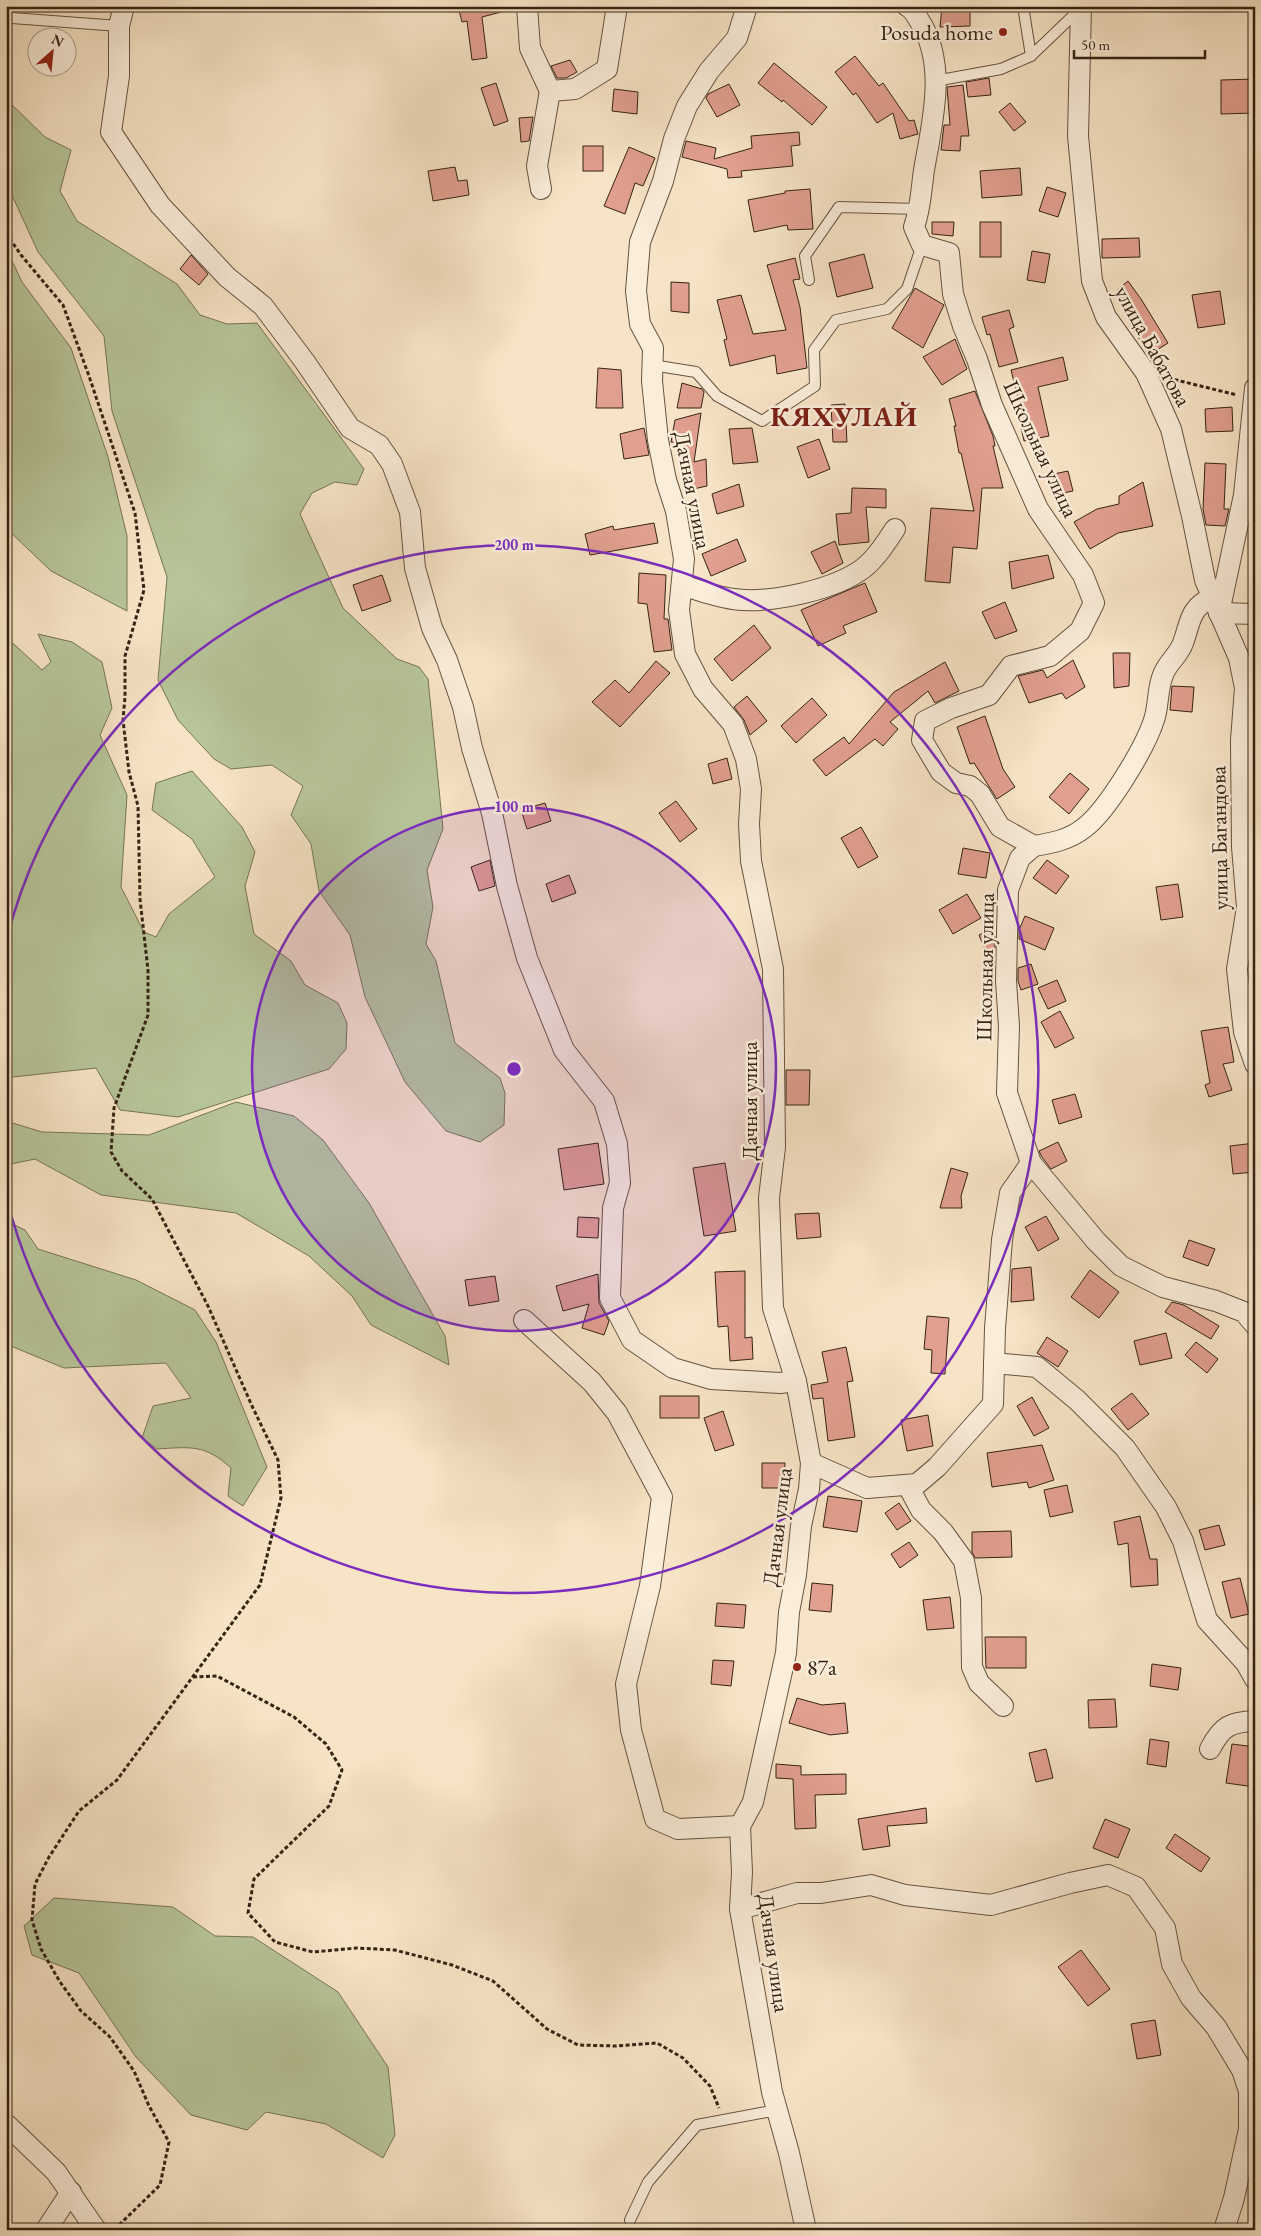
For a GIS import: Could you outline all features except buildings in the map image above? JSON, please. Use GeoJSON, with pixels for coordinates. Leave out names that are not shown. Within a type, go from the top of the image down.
{"type":"FeatureCollection","features":[{"type":"Feature","properties":{"kind":"street"},"geometry":{"type":"LineString","coordinates":[[124,6],[119,26],[119,76],[111,132],[160,205],[227,277],[263,306],[305,362],[327,397],[350,428],[378,445],[392,464],[410,512],[415,568],[432,628],[447,660],[463,707],[472,748],[492,814],[506,886],[526,958],[564,1050],[604,1101],[617,1144],[620,1183],[613,1208],[610,1298],[632,1340],[672,1368],[711,1379],[780,1383],[796,1381]]}},
{"type":"Feature","properties":{"kind":"street"},"geometry":{"type":"LineString","coordinates":[[527,6],[530,48],[550,91],[537,166],[541,189]]}},
{"type":"Feature","properties":{"kind":"street"},"geometry":{"type":"LineString","coordinates":[[550,91],[575,89],[607,69],[617,6]]}},
{"type":"Feature","properties":{"kind":"street","name":"Дачная улица"},"geometry":{"type":"LineString","coordinates":[[747,6],[737,38],[709,71],[687,106],[674,139],[663,181],[640,242],[636,291],[640,324],[653,348],[652,381],[658,440],[666,480],[676,511],[684,559],[679,610],[685,654],[703,689],[733,724],[746,759],[751,789],[749,824],[751,861],[773,969],[775,1147],[769,1198],[772,1308],[796,1381],[810,1464],[809,1489],[801,1526],[796,1575],[789,1612],[786,1653],[753,1802],[740,1826],[742,1872],[740,1909],[772,2092],[806,2230]]}},
{"type":"Feature","properties":{"kind":"street"},"geometry":{"type":"LineString","coordinates":[[907,6],[911,8],[925,29],[930,47],[936,94],[921,192],[921,209],[914,227],[922,245]]}},
{"type":"Feature","properties":{"kind":"street","name":"улица Бабатова"},"geometry":{"type":"LineString","coordinates":[[1081,7],[1078,136],[1092,281],[1106,317],[1146,373],[1171,429],[1205,580],[1215,605]]}},
{"type":"Feature","properties":{"kind":"street","name":"Школьная улица"},"geometry":{"type":"LineString","coordinates":[[922,245],[949,253],[954,294],[960,318],[992,405],[1038,509],[1083,575],[1094,603],[1080,631],[1050,656],[1012,666],[989,695],[951,708],[925,721],[922,740],[941,772],[956,784],[970,786],[980,794],[1000,827],[1034,846],[1020,858],[1008,890],[1006,981],[1009,1026],[1007,1092],[1031,1163]]}},
{"type":"Feature","properties":{"kind":"street"},"geometry":{"type":"LineString","coordinates":[[1215,605],[1244,495],[1254,394]]}},
{"type":"Feature","properties":{"kind":"street"},"geometry":{"type":"LineString","coordinates":[[682,585],[732,599],[758,601],[801,594],[859,572],[878,554],[895,529]]}},
{"type":"Feature","properties":{"kind":"street"},"geometry":{"type":"LineString","coordinates":[[1034,846],[1062,841],[1084,828],[1106,806],[1128,771],[1154,720],[1163,674],[1183,645],[1189,622],[1199,604],[1215,605],[1255,614]]}},
{"type":"Feature","properties":{"kind":"street","name":"улица Багандова"},"geometry":{"type":"LineString","coordinates":[[1215,605],[1239,658],[1245,688],[1240,740],[1242,847],[1251,908],[1237,969],[1244,1032],[1255,1064]]}},
{"type":"Feature","properties":{"kind":"street"},"geometry":{"type":"LineString","coordinates":[[810,1464],[867,1488],[917,1484],[937,1467],[993,1404],[1002,1240],[1010,1193],[1031,1163],[1096,1241],[1121,1266],[1163,1287],[1216,1301],[1244,1312],[1255,1325]]}},
{"type":"Feature","properties":{"kind":"street"},"geometry":{"type":"LineString","coordinates":[[524,1320],[592,1382],[617,1413],[662,1497],[650,1586],[626,1684],[631,1730],[655,1820],[678,1830],[740,1826]]}},
{"type":"Feature","properties":{"kind":"street"},"geometry":{"type":"LineString","coordinates":[[994,1363],[1037,1367],[1077,1400],[1125,1448],[1166,1507],[1183,1541],[1207,1620],[1246,1663],[1255,1679]]}},
{"type":"Feature","properties":{"kind":"street"},"geometry":{"type":"LineString","coordinates":[[908,1486],[921,1510],[943,1532],[964,1561],[971,1598],[972,1667],[979,1684],[1003,1706]]}},
{"type":"Feature","properties":{"kind":"street"},"geometry":{"type":"LineString","coordinates":[[1210,1749],[1217,1735],[1235,1722],[1255,1721]]}},
{"type":"Feature","properties":{"kind":"street"},"geometry":{"type":"LineString","coordinates":[[740,1909],[797,1893],[821,1893],[871,1885],[905,1894],[992,1906],[1070,1883],[1108,1876],[1136,1887],[1165,1928],[1172,1964],[1191,1998],[1216,2027],[1238,2063],[1249,2091],[1249,2129],[1234,2198],[1224,2230]]}},
{"type":"Feature","properties":{"kind":"street"},"geometry":{"type":"LineString","coordinates":[[6,2124],[40,2154],[71,2192],[96,2230]]}},
{"type":"Feature","properties":{"kind":"street"},"geometry":{"type":"LineString","coordinates":[[46,2230],[71,2192]]}},
{"type":"Feature","properties":{"kind":"lane"},"geometry":{"type":"LineString","coordinates":[[1023,6],[1031,56]]}},
{"type":"Feature","properties":{"kind":"lane"},"geometry":{"type":"LineString","coordinates":[[934,81],[1001,69],[1031,56],[1081,7]]}},
{"type":"Feature","properties":{"kind":"lane"},"geometry":{"type":"LineString","coordinates":[[12,18],[119,26]]}},
{"type":"Feature","properties":{"kind":"lane"},"geometry":{"type":"LineString","coordinates":[[809,280],[805,256],[839,207],[921,209]]}},
{"type":"Feature","properties":{"kind":"lane"},"geometry":{"type":"LineString","coordinates":[[652,365],[696,372],[717,396],[762,421],[815,386],[814,350],[836,320],[887,309],[907,288],[922,245]]}},
{"type":"Feature","properties":{"kind":"lane"},"geometry":{"type":"LineString","coordinates":[[630,2220],[648,2182],[697,2125],[777,2110]]}},
{"type":"Feature","properties":{"kind":"path"},"geometry":{"type":"LineString","coordinates":[[6,234],[63,305],[135,513],[144,590],[125,656],[126,697],[123,720],[129,772],[138,806],[140,899],[148,970],[148,1015],[114,1108],[111,1152],[122,1171],[152,1199],[208,1306],[278,1460],[281,1498],[260,1585],[116,1780],[79,1811],[49,1857],[35,1884],[32,1920],[41,1949],[60,1982],[81,2011],[110,2037],[134,2071],[149,2106],[168,2142],[160,2185],[114,2230]]}},
{"type":"Feature","properties":{"kind":"path"},"geometry":{"type":"LineString","coordinates":[[1146,373],[1254,394]]}},
{"type":"Feature","properties":{"kind":"path"},"geometry":{"type":"LineString","coordinates":[[192,1677],[217,1676],[294,1717],[326,1744],[342,1770],[329,1806],[254,1879],[248,1913],[275,1942],[313,1952],[357,1948],[395,1950],[452,1965],[493,1980],[547,2029],[578,2045],[616,2046],[657,2043],[683,2058],[710,2086],[725,2120]]}},
{"type":"Feature","properties":{"kind":"green space"},"geometry":{"type":"Polygon","coordinates":[[[6,99],[45,137],[71,150],[60,191],[77,221],[177,284],[200,315],[227,324],[257,323],[364,469],[357,485],[335,482],[312,493],[300,514],[343,608],[397,659],[419,667],[428,679],[443,829],[427,870],[433,907],[426,944],[436,961],[455,1043],[500,1078],[505,1093],[504,1125],[480,1142],[446,1131],[405,1082],[365,997],[350,935],[319,891],[311,844],[291,815],[303,786],[272,765],[231,769],[214,759],[178,720],[158,680],[167,577],[112,411],[104,336],[38,252],[6,182],[6,99]]]}},
{"type":"Feature","properties":{"kind":"green space"},"geometry":{"type":"Polygon","coordinates":[[[6,248],[22,282],[71,348],[108,457],[127,536],[127,611],[51,571],[6,528],[6,248]]]}},
{"type":"Feature","properties":{"kind":"green space"},"geometry":{"type":"Polygon","coordinates":[[[38,634],[72,642],[102,662],[112,708],[100,735],[127,795],[121,887],[144,932],[156,937],[169,914],[215,877],[192,839],[152,810],[156,783],[192,771],[242,827],[255,852],[245,886],[254,934],[291,961],[305,985],[338,1003],[347,1023],[346,1049],[329,1069],[178,1117],[120,1110],[96,1068],[13,1077],[6,1076],[6,637],[42,670],[51,662],[38,634]]]}},
{"type":"Feature","properties":{"kind":"green space"},"geometry":{"type":"Polygon","coordinates":[[[236,1102],[294,1116],[323,1140],[369,1203],[445,1336],[449,1365],[371,1325],[352,1296],[309,1256],[236,1213],[101,1195],[35,1159],[6,1165],[6,1121],[42,1132],[149,1135],[236,1102]]]}},
{"type":"Feature","properties":{"kind":"green space"},"geometry":{"type":"Polygon","coordinates":[[[6,1221],[25,1230],[38,1249],[136,1280],[195,1310],[216,1342],[267,1467],[243,1506],[228,1496],[231,1468],[222,1460],[197,1449],[157,1449],[142,1438],[153,1406],[191,1398],[166,1363],[64,1368],[6,1344],[6,1221]]]}},
{"type":"Feature","properties":{"kind":"green space"},"geometry":{"type":"Polygon","coordinates":[[[54,1898],[173,1907],[215,1936],[253,1937],[338,1992],[388,2067],[395,2135],[383,2158],[326,2124],[266,2112],[247,2130],[191,2115],[136,2057],[79,1973],[32,1955],[24,1926],[54,1898]]]}},
{"type":"Feature","properties":{"kind":"place","name":"Posuda home"},"geometry":{"type":"Point","coordinates":[1003,32]}},
{"type":"Feature","properties":{"kind":"place","name":"87а"},"geometry":{"type":"Point","coordinates":[797,1667]}},
{"type":"Feature","properties":{"kind":"district","name":"КЯХУЛАЙ"},"geometry":{"type":"Point","coordinates":[844,416]}}]}
